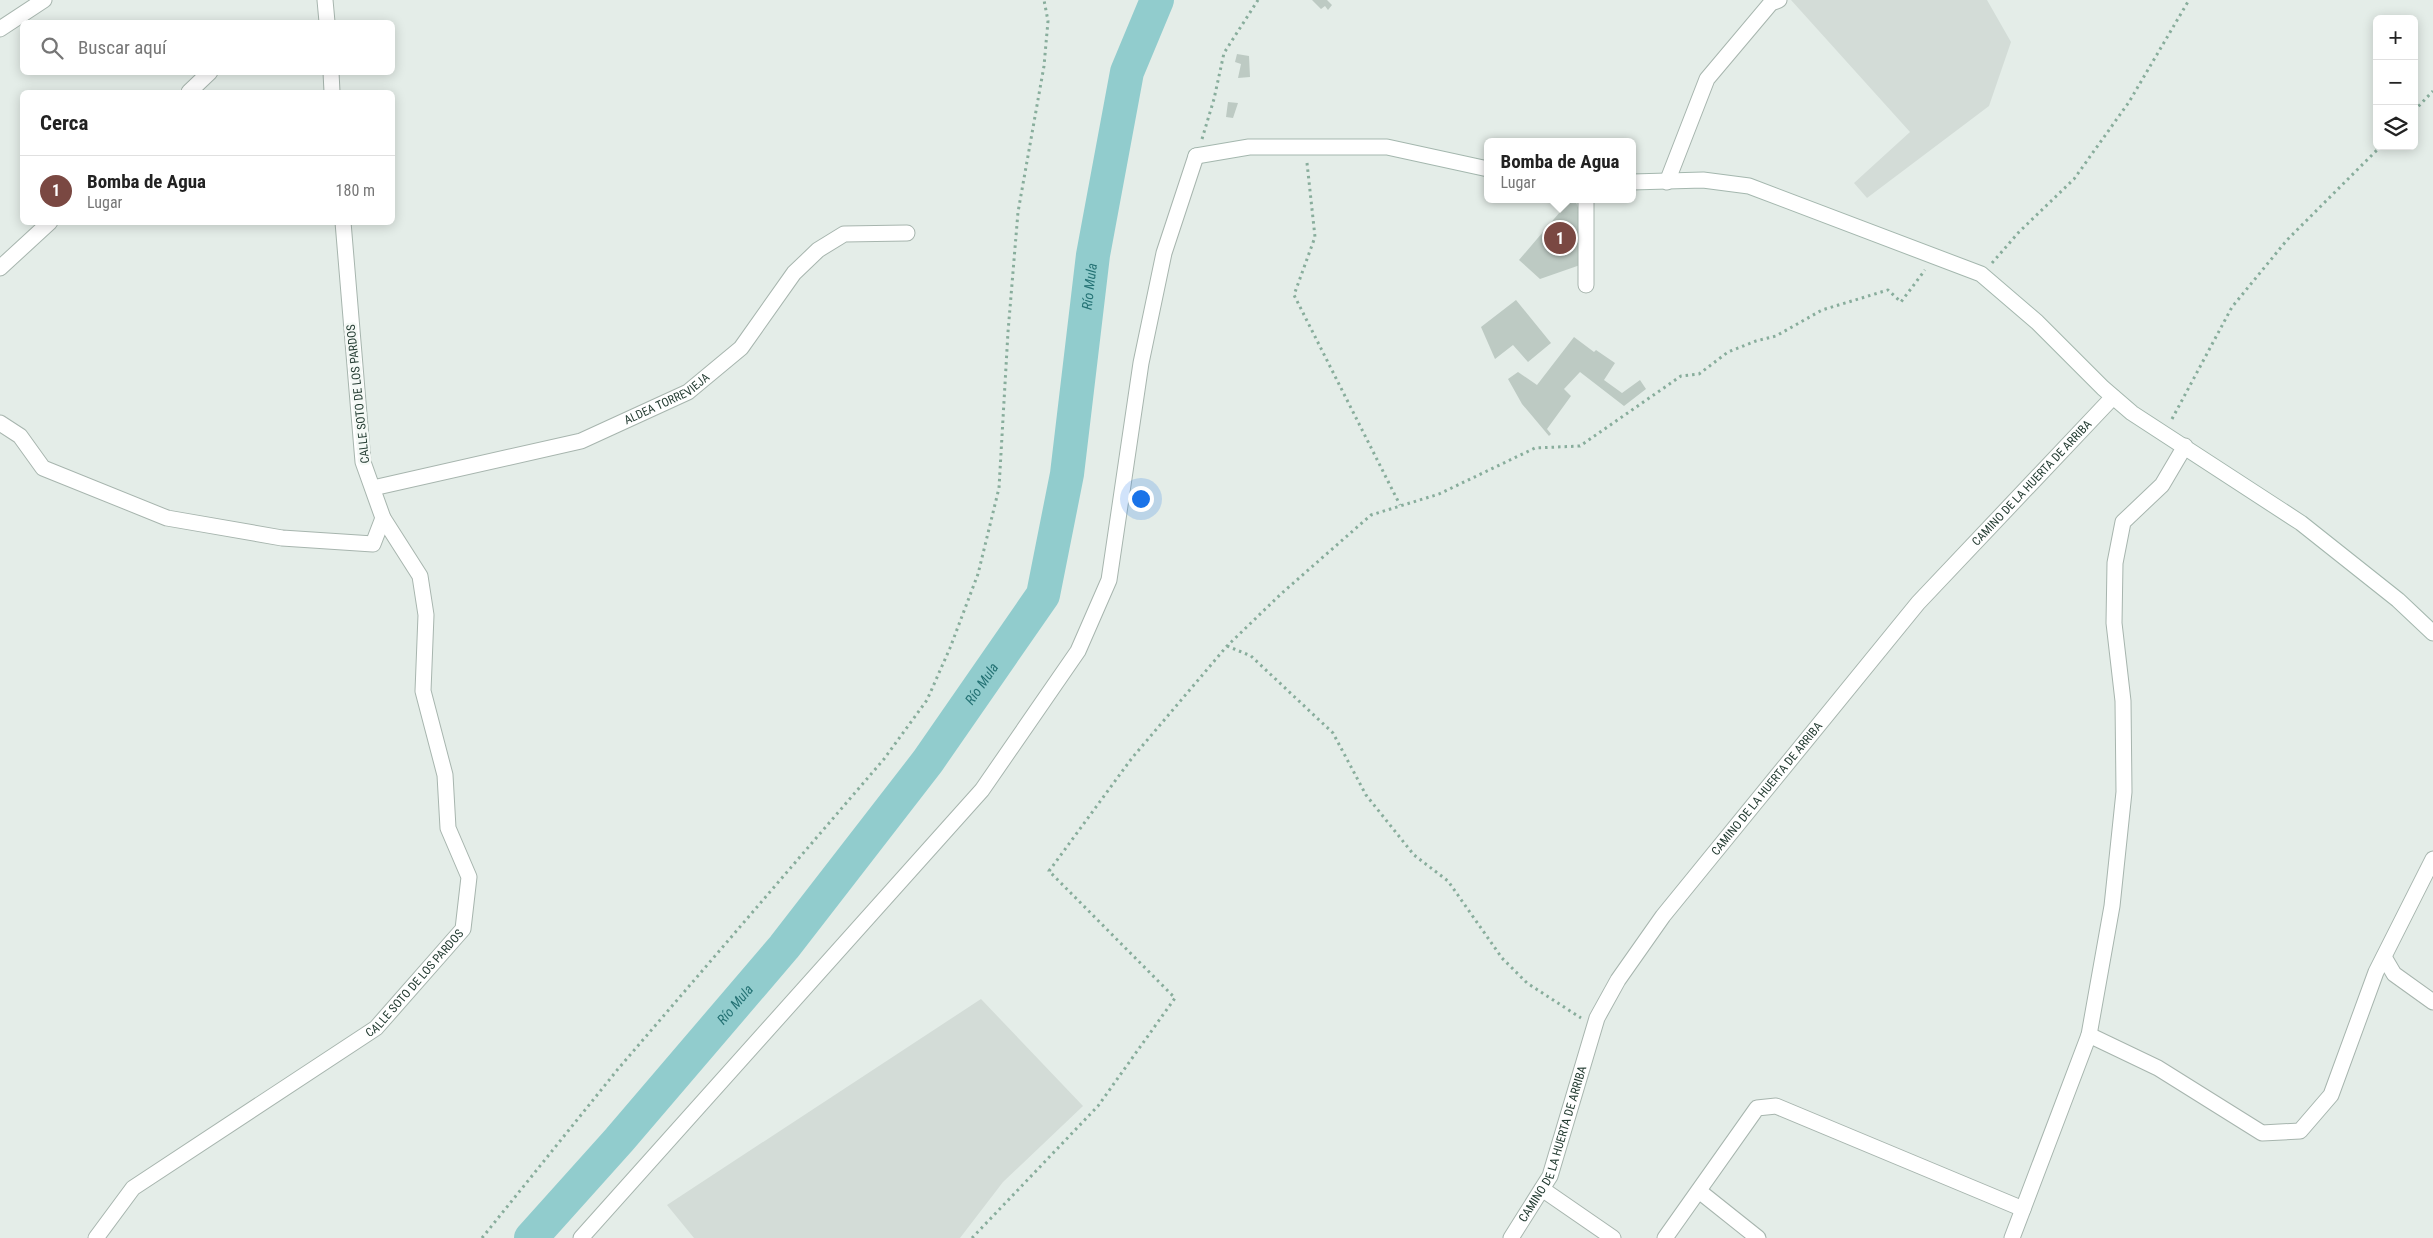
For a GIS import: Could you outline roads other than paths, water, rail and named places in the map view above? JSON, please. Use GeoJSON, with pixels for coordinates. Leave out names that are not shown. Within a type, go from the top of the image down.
{"type":"FeatureCollection","features":[{"type":"Feature","properties":{"kind":"street"},"geometry":{"type":"LineString","coordinates":[[0,29],[44,0]]}},
{"type":"Feature","properties":{"kind":"street"},"geometry":{"type":"LineString","coordinates":[[325,0],[327,20]]}},
{"type":"Feature","properties":{"kind":"street"},"geometry":{"type":"LineString","coordinates":[[1667,182],[1707,79],[1771,3],[1779,0]]}},
{"type":"Feature","properties":{"kind":"street"},"geometry":{"type":"LineString","coordinates":[[191,90],[207,75]]}},
{"type":"Feature","properties":{"kind":"street"},"geometry":{"type":"LineString","coordinates":[[331,75],[332,90]]}},
{"type":"Feature","properties":{"kind":"street"},"geometry":{"type":"LineString","coordinates":[[581,1238],[982,790],[1078,651],[1109,580],[1147,335],[1164,253],[1196,156],[1249,147],[1388,147],[1484,168]]}},
{"type":"Feature","properties":{"kind":"street"},"geometry":{"type":"LineString","coordinates":[[1636,182],[1703,180],[1749,186],[1981,274],[2037,322],[2113,397],[2132,413],[2164,432],[2301,523],[2398,600],[2433,633]]}},
{"type":"Feature","properties":{"kind":"street"},"geometry":{"type":"LineString","coordinates":[[1586,203],[1584,226],[1586,284]]}},
{"type":"Feature","properties":{"kind":"street"},"geometry":{"type":"LineString","coordinates":[[0,268],[47,225]]}},
{"type":"Feature","properties":{"kind":"street","name":"CALLE SOTO DE LOS PARDOS"},"geometry":{"type":"LineString","coordinates":[[96,1238],[133,1188],[376,1028],[463,930],[469,877],[448,828],[445,775],[423,691],[426,615],[420,576],[383,518],[363,462],[343,225]]}},
{"type":"Feature","properties":{"kind":"street","name":"ALDEA TORREVIEJA"},"geometry":{"type":"LineString","coordinates":[[372,488],[581,441],[688,392],[741,348],[794,273],[818,250],[844,234],[907,234]]}},
{"type":"Feature","properties":{"kind":"street","name":"CAMINO DE LA HUERTA DE ARRIBA"},"geometry":{"type":"LineString","coordinates":[[1511,1238],[1550,1176],[1595,1027],[1618,980],[1663,916],[1918,603],[2113,397]]}},
{"type":"Feature","properties":{"kind":"street"},"geometry":{"type":"LineString","coordinates":[[0,424],[20,436],[43,468],[167,518],[282,538],[373,544],[383,518]]}},
{"type":"Feature","properties":{"kind":"street"},"geometry":{"type":"LineString","coordinates":[[2012,1238],[2089,1035],[2112,906],[2124,792],[2123,701],[2114,623],[2115,563],[2123,522],[2162,485],[2185,446]]}},
{"type":"Feature","properties":{"kind":"street"},"geometry":{"type":"LineString","coordinates":[[2089,1035],[2158,1068],[2262,1133],[2300,1131],[2332,1095],[2384,958],[2433,859]]}},
{"type":"Feature","properties":{"kind":"street"},"geometry":{"type":"LineString","coordinates":[[2384,958],[2394,974],[2433,1002]]}},
{"type":"Feature","properties":{"kind":"street"},"geometry":{"type":"LineString","coordinates":[[1665,1238],[1757,1108],[1776,1106],[2023,1209]]}},
{"type":"Feature","properties":{"kind":"street"},"geometry":{"type":"LineString","coordinates":[[1542,1189],[1613,1238]]}},
{"type":"Feature","properties":{"kind":"street"},"geometry":{"type":"LineString","coordinates":[[1699,1191],[1758,1238]]}},
{"type":"Feature","properties":{"kind":"waterway","name":"Río Mula"},"geometry":{"type":"LineString","coordinates":[[531,1238],[619,1140],[784,947],[928,761],[1043,595],[1067,474],[1093,255],[1127,72],[1157,0]]}},
{"type":"Feature","properties":{"kind":"place","name":"Bomba de Agua"},"geometry":{"type":"Point","coordinates":[1560,238]}}]}
